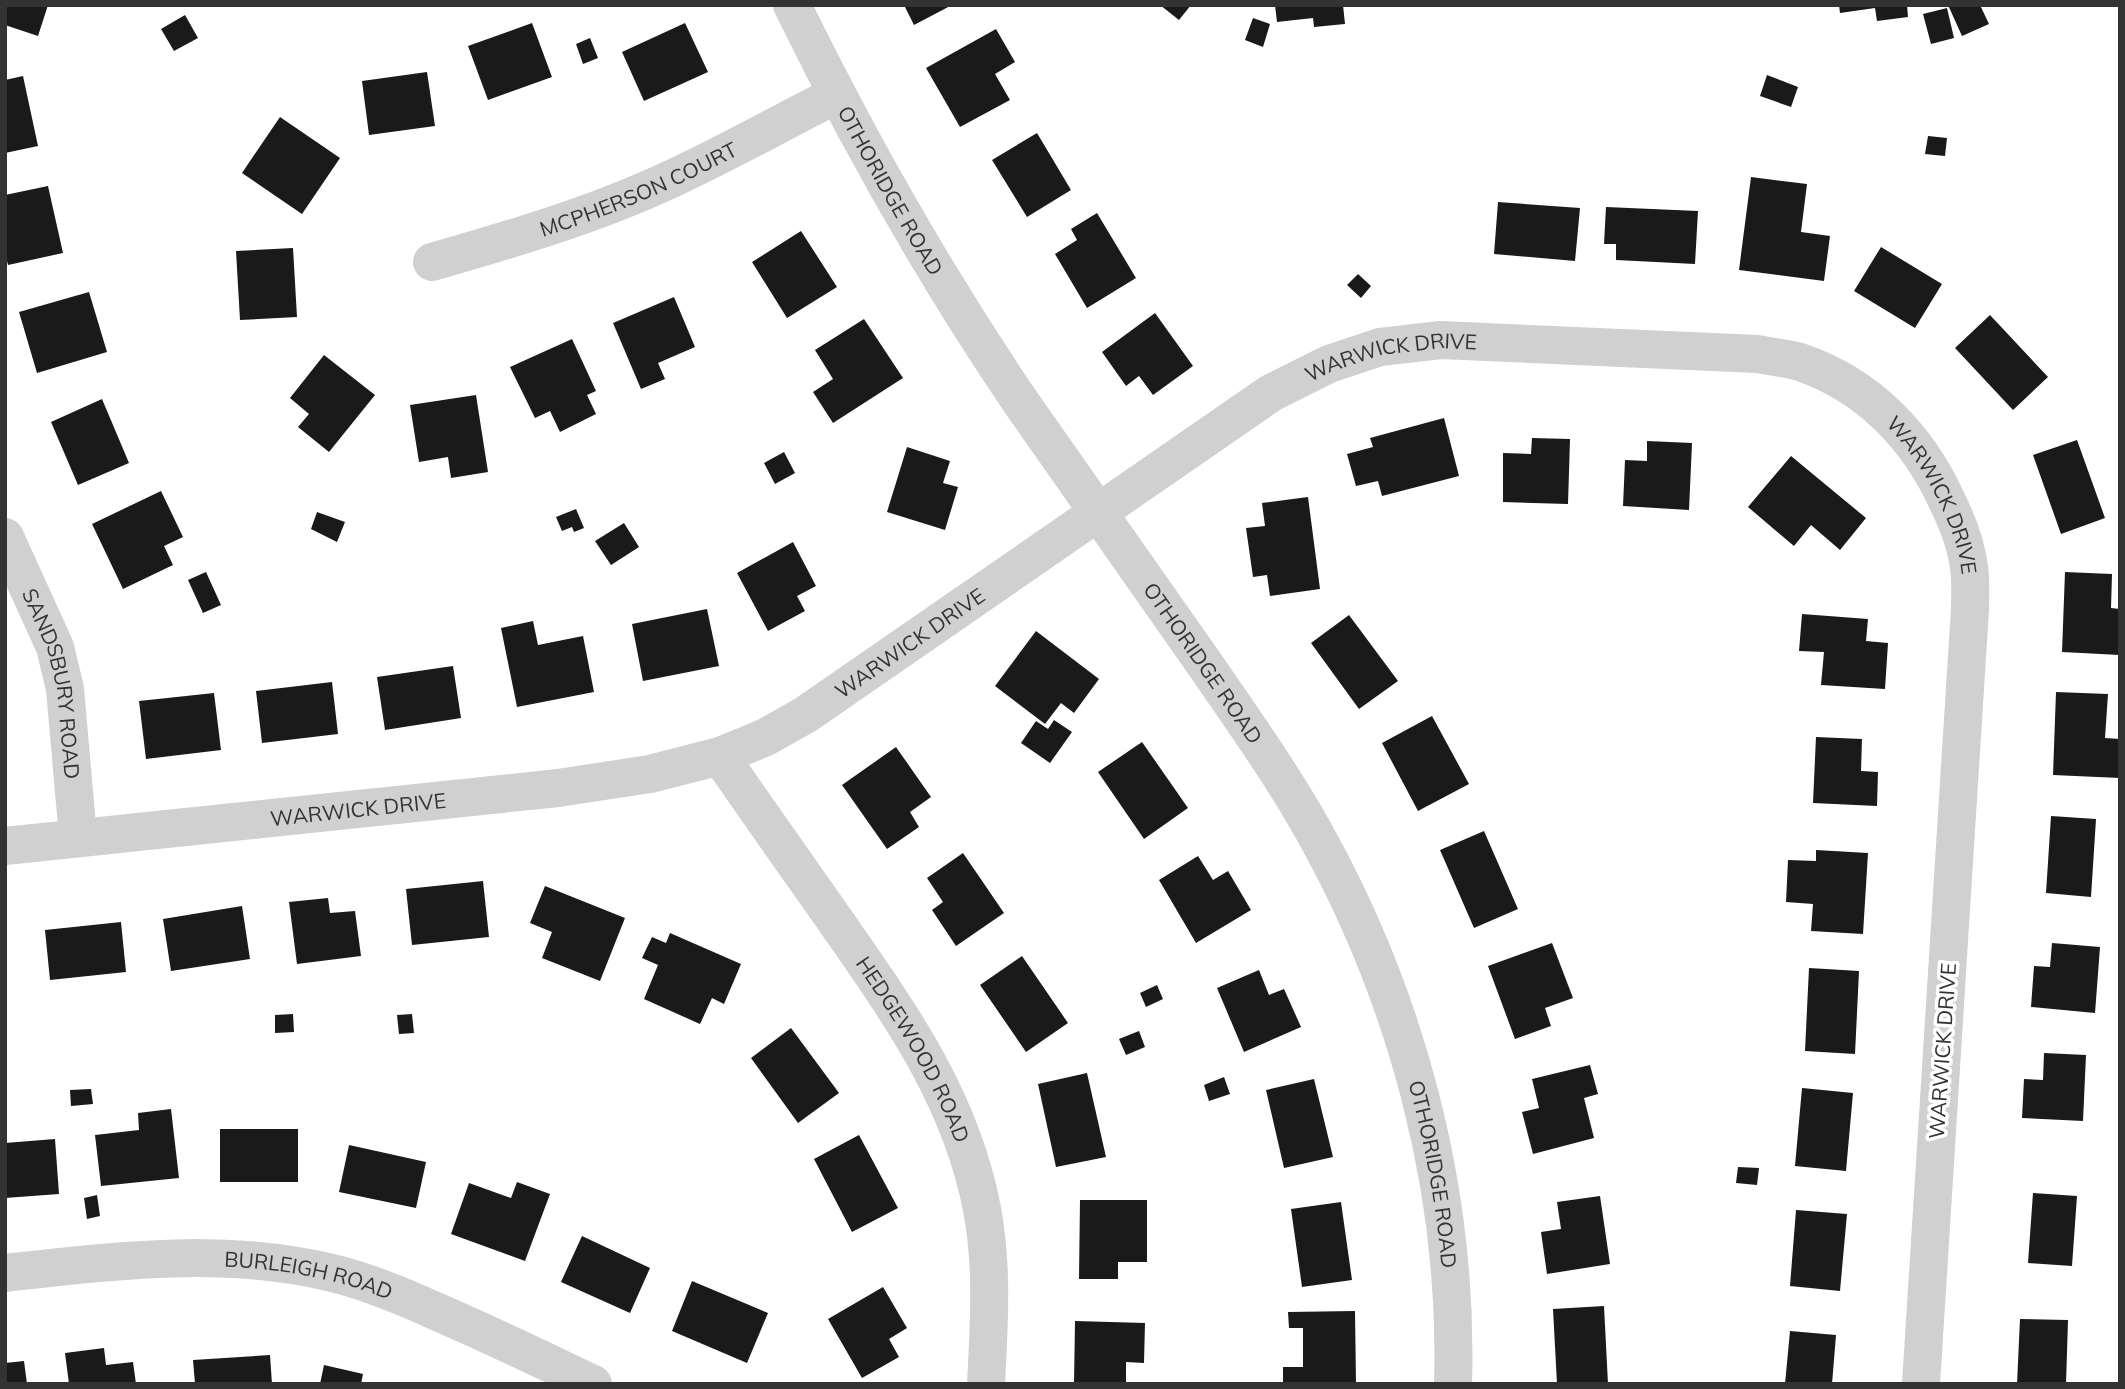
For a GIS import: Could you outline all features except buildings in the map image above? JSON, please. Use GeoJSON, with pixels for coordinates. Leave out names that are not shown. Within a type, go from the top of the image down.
{"type":"FeatureCollection","features":[{"type":"Feature","properties":{"kind":"street","name":"OTHORIDGE ROAD"},"geometry":{"type":"LineString","coordinates":[[792,5],[836,95],[885,185],[956,305],[1254,736],[1313,829],[1354,909],[1390,994],[1419,1087],[1438,1182],[1452,1284],[1453,1384]]}},
{"type":"Feature","properties":{"kind":"street","name":"MCPHERSON COURT"},"geometry":{"type":"LineString","coordinates":[[432,262],[517,237],[668,181],[836,95]]}},
{"type":"Feature","properties":{"kind":"street","name":"WARWICK DRIVE"},"geometry":{"type":"LineString","coordinates":[[5,846],[558,789],[650,774],[720,756],[766,737],[805,715],[1271,393],[1329,364],[1380,347],[1441,340],[1758,354],[1800,362],[1846,384],[1881,407],[1911,439],[1937,479],[1957,522],[1969,566],[1970,609],[1921,1384]]}},
{"type":"Feature","properties":{"kind":"street","name":"SANDSBURY ROAD"},"geometry":{"type":"LineString","coordinates":[[5,537],[55,647],[65,689],[78,838]]}},
{"type":"Feature","properties":{"kind":"street","name":"HEDGEWOOD ROAD"},"geometry":{"type":"LineString","coordinates":[[720,756],[900,1013],[928,1060],[949,1105],[970,1158],[982,1208],[989,1258],[990,1310],[986,1384]]}},
{"type":"Feature","properties":{"kind":"street","name":"BURLEIGH ROAD"},"geometry":{"type":"LineString","coordinates":[[5,1273],[132,1259],[199,1256],[328,1272],[394,1293],[593,1384]]}}]}
